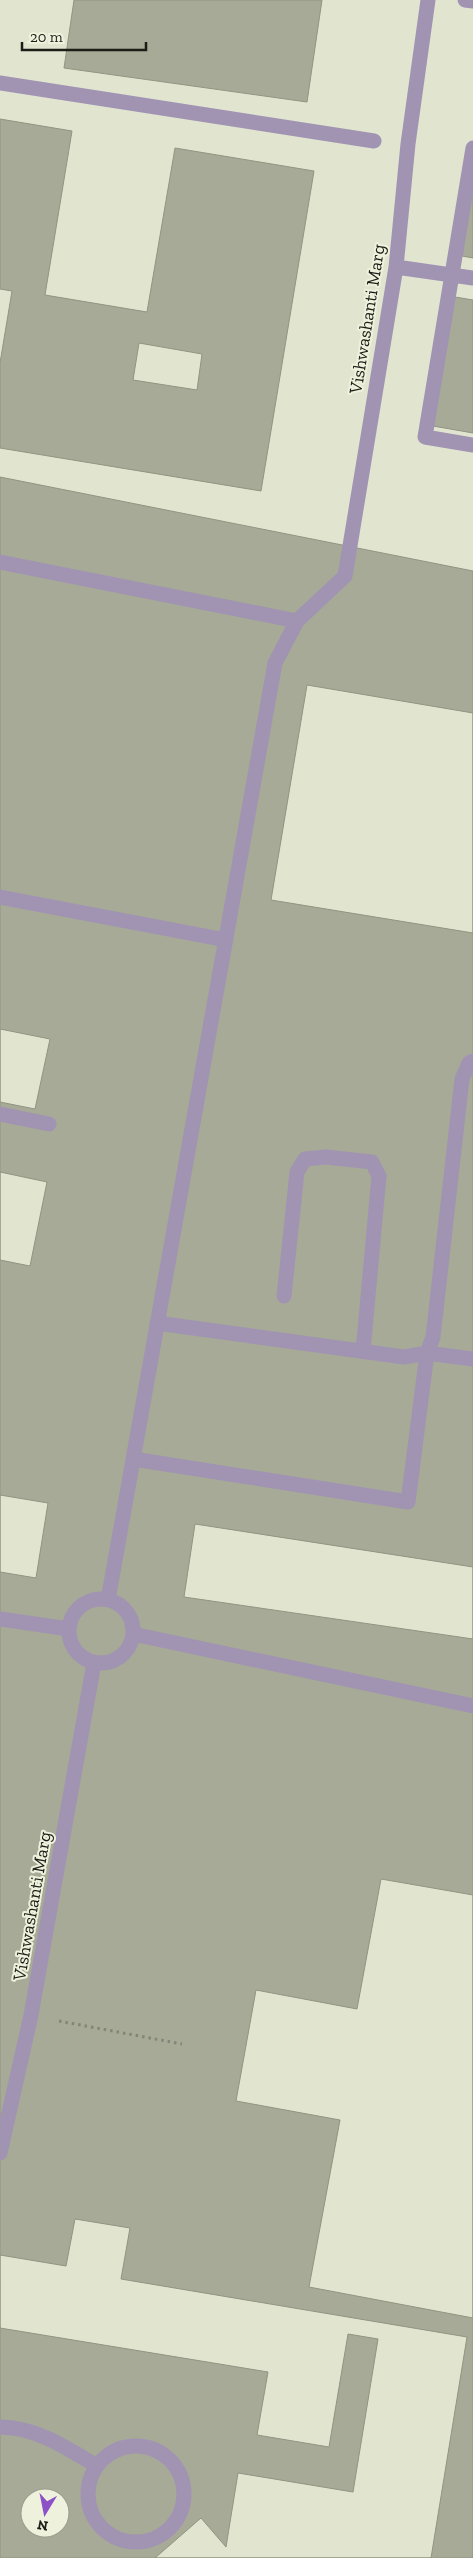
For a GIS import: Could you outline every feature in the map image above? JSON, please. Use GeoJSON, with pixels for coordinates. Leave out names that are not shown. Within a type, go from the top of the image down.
{"type":"FeatureCollection","features":[{"type":"Feature","properties":{"kind":"street","name":"Vishwashanti Marg"},"geometry":{"type":"LineString","coordinates":[[108,1600],[274,663],[296,621],[345,576],[396,267],[408,144],[428,0]]}},
{"type":"Feature","properties":{"kind":"street"},"geometry":{"type":"LineString","coordinates":[[465,0],[473,1]]}},
{"type":"Feature","properties":{"kind":"street"},"geometry":{"type":"LineString","coordinates":[[0,83],[374,141]]}},
{"type":"Feature","properties":{"kind":"street"},"geometry":{"type":"LineString","coordinates":[[473,148],[425,437],[473,445]]}},
{"type":"Feature","properties":{"kind":"street"},"geometry":{"type":"LineString","coordinates":[[396,267],[473,278]]}},
{"type":"Feature","properties":{"kind":"street"},"geometry":{"type":"LineString","coordinates":[[0,562],[296,621]]}},
{"type":"Feature","properties":{"kind":"street"},"geometry":{"type":"LineString","coordinates":[[0,896],[226,940]]}},
{"type":"Feature","properties":{"kind":"street"},"geometry":{"type":"LineString","coordinates":[[133,1459],[408,1502],[427,1354],[433,1337],[462,1079],[469,1063],[473,1061]]}},
{"type":"Feature","properties":{"kind":"street"},"geometry":{"type":"LineString","coordinates":[[0,1114],[49,1124]]}},
{"type":"Feature","properties":{"kind":"street"},"geometry":{"type":"LineString","coordinates":[[284,1296],[297,1172],[305,1159],[326,1157],[372,1162],[379,1176],[363,1351]]}},
{"type":"Feature","properties":{"kind":"street"},"geometry":{"type":"LineString","coordinates":[[157,1323],[404,1357],[427,1354],[473,1359]]}},
{"type":"Feature","properties":{"kind":"street"},"geometry":{"type":"LineString","coordinates":[[108,1600],[124,1609],[130,1616],[133,1634],[132,1643],[120,1657],[112,1661],[94,1663],[85,1659],[72,1647],[69,1628],[75,1612],[82,1606],[90,1601],[108,1600]]}},
{"type":"Feature","properties":{"kind":"street"},"geometry":{"type":"LineString","coordinates":[[0,1619],[69,1628]]}},
{"type":"Feature","properties":{"kind":"street"},"geometry":{"type":"LineString","coordinates":[[133,1634],[473,1706]]}},
{"type":"Feature","properties":{"kind":"street","name":"Vishwashanti Marg"},"geometry":{"type":"LineString","coordinates":[[0,2153],[31,2015],[94,1663]]}},
{"type":"Feature","properties":{"kind":"street"},"geometry":{"type":"LineString","coordinates":[[0,2427],[15,2427],[56,2441],[97,2466]]}},
{"type":"Feature","properties":{"kind":"street"},"geometry":{"type":"LineString","coordinates":[[138,2446],[152,2448],[166,2456],[176,2468],[182,2482],[184,2497],[180,2512],[172,2525],[160,2535],[145,2541],[129,2541],[113,2536],[100,2526],[91,2512],[87,2497],[89,2481],[97,2466],[107,2454],[122,2447],[138,2446]]}},
{"type":"Feature","properties":{"kind":"path"},"geometry":{"type":"LineString","coordinates":[[31,2015],[182,2044]]}},
{"type":"Feature","properties":{"kind":"building"},"geometry":{"type":"Polygon","coordinates":[[[74,0],[322,0],[307,102],[64,68],[74,0]]]}},
{"type":"Feature","properties":{"kind":"building"},"geometry":{"type":"Polygon","coordinates":[[[0,119],[72,131],[45,295],[147,312],[175,148],[314,171],[261,491],[0,448],[0,363],[12,291],[0,289],[0,119]],[[139,343],[133,380],[197,390],[202,354],[139,343]]]}},
{"type":"Feature","properties":{"kind":"building"},"geometry":{"type":"Polygon","coordinates":[[[473,187],[473,258],[462,256],[473,187]]]}},
{"type":"Feature","properties":{"kind":"building"},"geometry":{"type":"Polygon","coordinates":[[[455,297],[473,300],[473,433],[433,426],[455,297]]]}},
{"type":"Feature","properties":{"kind":"building"},"geometry":{"type":"Polygon","coordinates":[[[0,477],[473,571],[473,2558],[0,2558],[0,477]]]}},
{"type":"Feature","properties":{"kind":"building"},"geometry":{"type":"Polygon","coordinates":[[[307,685],[473,713],[473,933],[271,900],[307,685]]]}},
{"type":"Feature","properties":{"kind":"building"},"geometry":{"type":"Polygon","coordinates":[[[0,1029],[50,1039],[35,1109],[0,1102],[0,1029]]]}},
{"type":"Feature","properties":{"kind":"building"},"geometry":{"type":"Polygon","coordinates":[[[0,1172],[47,1182],[30,1266],[0,1260],[0,1172]]]}},
{"type":"Feature","properties":{"kind":"building"},"geometry":{"type":"Polygon","coordinates":[[[0,1495],[48,1503],[36,1578],[0,1572],[0,1495]]]}},
{"type":"Feature","properties":{"kind":"building"},"geometry":{"type":"Polygon","coordinates":[[[195,1524],[473,1567],[473,1639],[184,1597],[195,1524]]]}},
{"type":"Feature","properties":{"kind":"building"},"geometry":{"type":"Polygon","coordinates":[[[381,1879],[473,1895],[473,2318],[309,2287],[340,2120],[236,2101],[256,1990],[357,2009],[381,1879]]]}},
{"type":"Feature","properties":{"kind":"building"},"geometry":{"type":"Polygon","coordinates":[[[75,2219],[130,2228],[121,2279],[467,2337],[431,2558],[155,2558],[201,2518],[226,2547],[238,2473],[353,2492],[378,2339],[348,2334],[329,2447],[257,2435],[268,2372],[0,2328],[0,2255],[66,2266],[75,2219]]]}}]}
